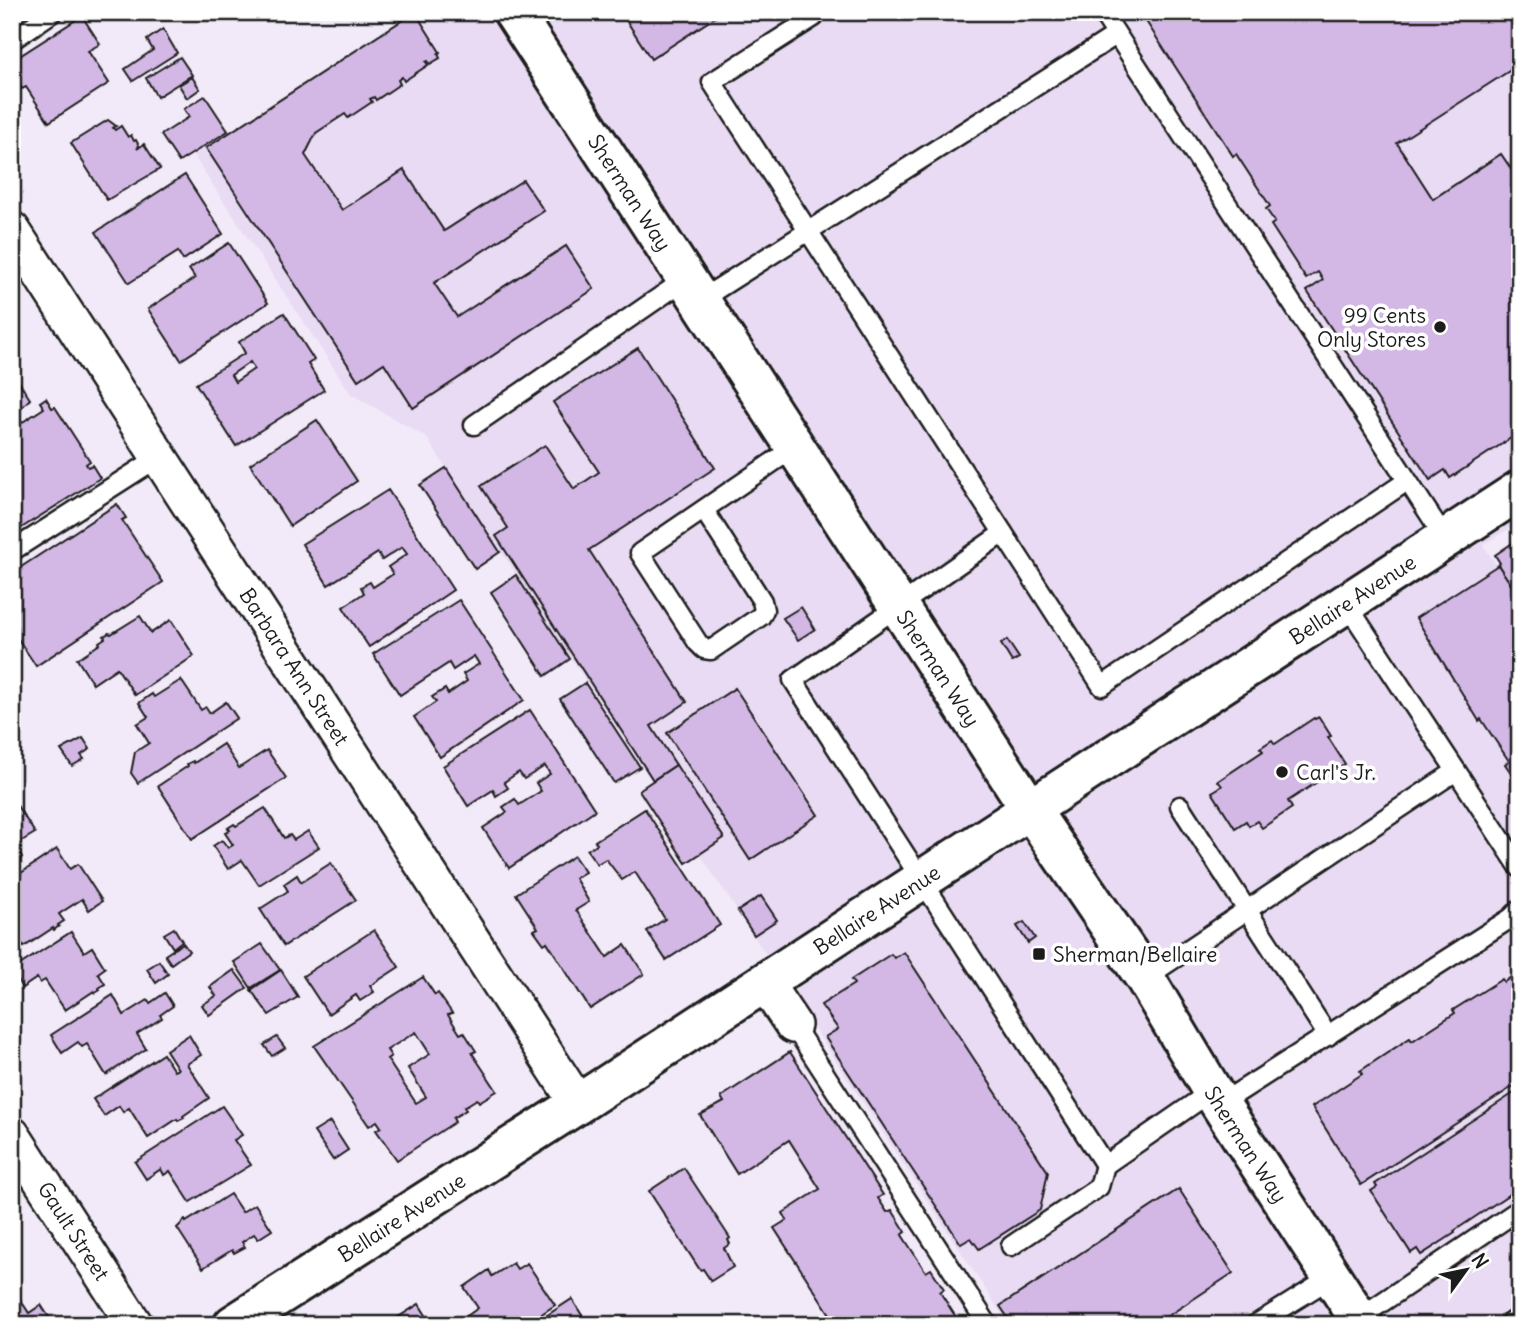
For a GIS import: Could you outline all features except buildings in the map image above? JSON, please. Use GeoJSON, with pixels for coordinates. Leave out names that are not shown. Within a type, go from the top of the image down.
{"type":"FeatureCollection","features":[{"type":"Feature","properties":{"kind":"street","name":"Sherman Way"},"geometry":{"type":"LineString","coordinates":[[516,13],[1030,809],[1145,978],[1216,1098],[1361,1321]]}},
{"type":"Feature","properties":{"kind":"street","name":"Barbara Ann Street"},"geometry":{"type":"LineString","coordinates":[[12,230],[22,268],[159,457],[578,1104]]}},
{"type":"Feature","properties":{"kind":"street","name":"Bellaire Avenue"},"geometry":{"type":"LineString","coordinates":[[233,1325],[578,1104],[1520,490]]}},
{"type":"Feature","properties":{"kind":"street"},"geometry":{"type":"LineString","coordinates":[[764,982],[793,1026]]}},
{"type":"Feature","properties":{"kind":"street","name":"Gault Street"},"geometry":{"type":"LineString","coordinates":[[12,1135],[135,1325]]}},
{"type":"Feature","properties":{"kind":"lane"},"geometry":{"type":"LineString","coordinates":[[12,40],[53,12]]}},
{"type":"Feature","properties":{"kind":"lane"},"geometry":{"type":"LineString","coordinates":[[811,12],[814,17],[712,82],[1102,686],[1407,481]]}},
{"type":"Feature","properties":{"kind":"lane"},"geometry":{"type":"LineString","coordinates":[[1102,12],[1445,538]]}},
{"type":"Feature","properties":{"kind":"lane"},"geometry":{"type":"LineString","coordinates":[[474,425],[693,289],[807,230],[1116,35]]}},
{"type":"Feature","properties":{"kind":"lane"},"geometry":{"type":"LineString","coordinates":[[704,510],[762,601],[764,610],[761,616],[711,650],[704,649],[698,643],[640,553],[796,447]]}},
{"type":"Feature","properties":{"kind":"lane"},"geometry":{"type":"LineString","coordinates":[[12,551],[159,457]]}},
{"type":"Feature","properties":{"kind":"lane"},"geometry":{"type":"LineString","coordinates":[[1003,533],[793,680],[1105,1165]]}},
{"type":"Feature","properties":{"kind":"lane"},"geometry":{"type":"LineString","coordinates":[[1346,603],[1520,868]]}},
{"type":"Feature","properties":{"kind":"lane"},"geometry":{"type":"LineString","coordinates":[[1145,978],[1456,771]]}},
{"type":"Feature","properties":{"kind":"lane"},"geometry":{"type":"LineString","coordinates":[[1180,806],[1328,1036]]}},
{"type":"Feature","properties":{"kind":"lane"},"geometry":{"type":"LineString","coordinates":[[1011,1246],[1099,1187],[1105,1165],[1216,1098],[1328,1036],[1511,918],[1520,909]]}},
{"type":"Feature","properties":{"kind":"lane"},"geometry":{"type":"LineString","coordinates":[[793,1026],[988,1325]]}},
{"type":"Feature","properties":{"kind":"lane"},"geometry":{"type":"LineString","coordinates":[[1361,1321],[1520,1209]]}},
{"type":"Feature","properties":{"kind":"lane"},"geometry":{"type":"LineString","coordinates":[[1255,1325],[1332,1277]]}},
{"type":"Feature","properties":{"kind":"lane"},"geometry":{"type":"LineString","coordinates":[[1507,1325],[1520,1316]]}},
{"type":"Feature","properties":{"kind":"shaded area"},"geometry":{"type":"Polygon","coordinates":[[[421,12],[1520,12],[1520,522],[1483,545],[1520,600],[1520,1325],[1009,1325],[426,437],[351,394],[193,155],[421,12]]]}},
{"type":"Feature","properties":{"kind":"place","name":"99 Cents Only Stores"},"geometry":{"type":"Point","coordinates":[1440,327]}},
{"type":"Feature","properties":{"kind":"place","name":"Carl's Jr."},"geometry":{"type":"Point","coordinates":[1282,772]}},
{"type":"Feature","properties":{"kind":"place","name":"Sherman/Bellaire"},"geometry":{"type":"Point","coordinates":[1039,954]}}]}
